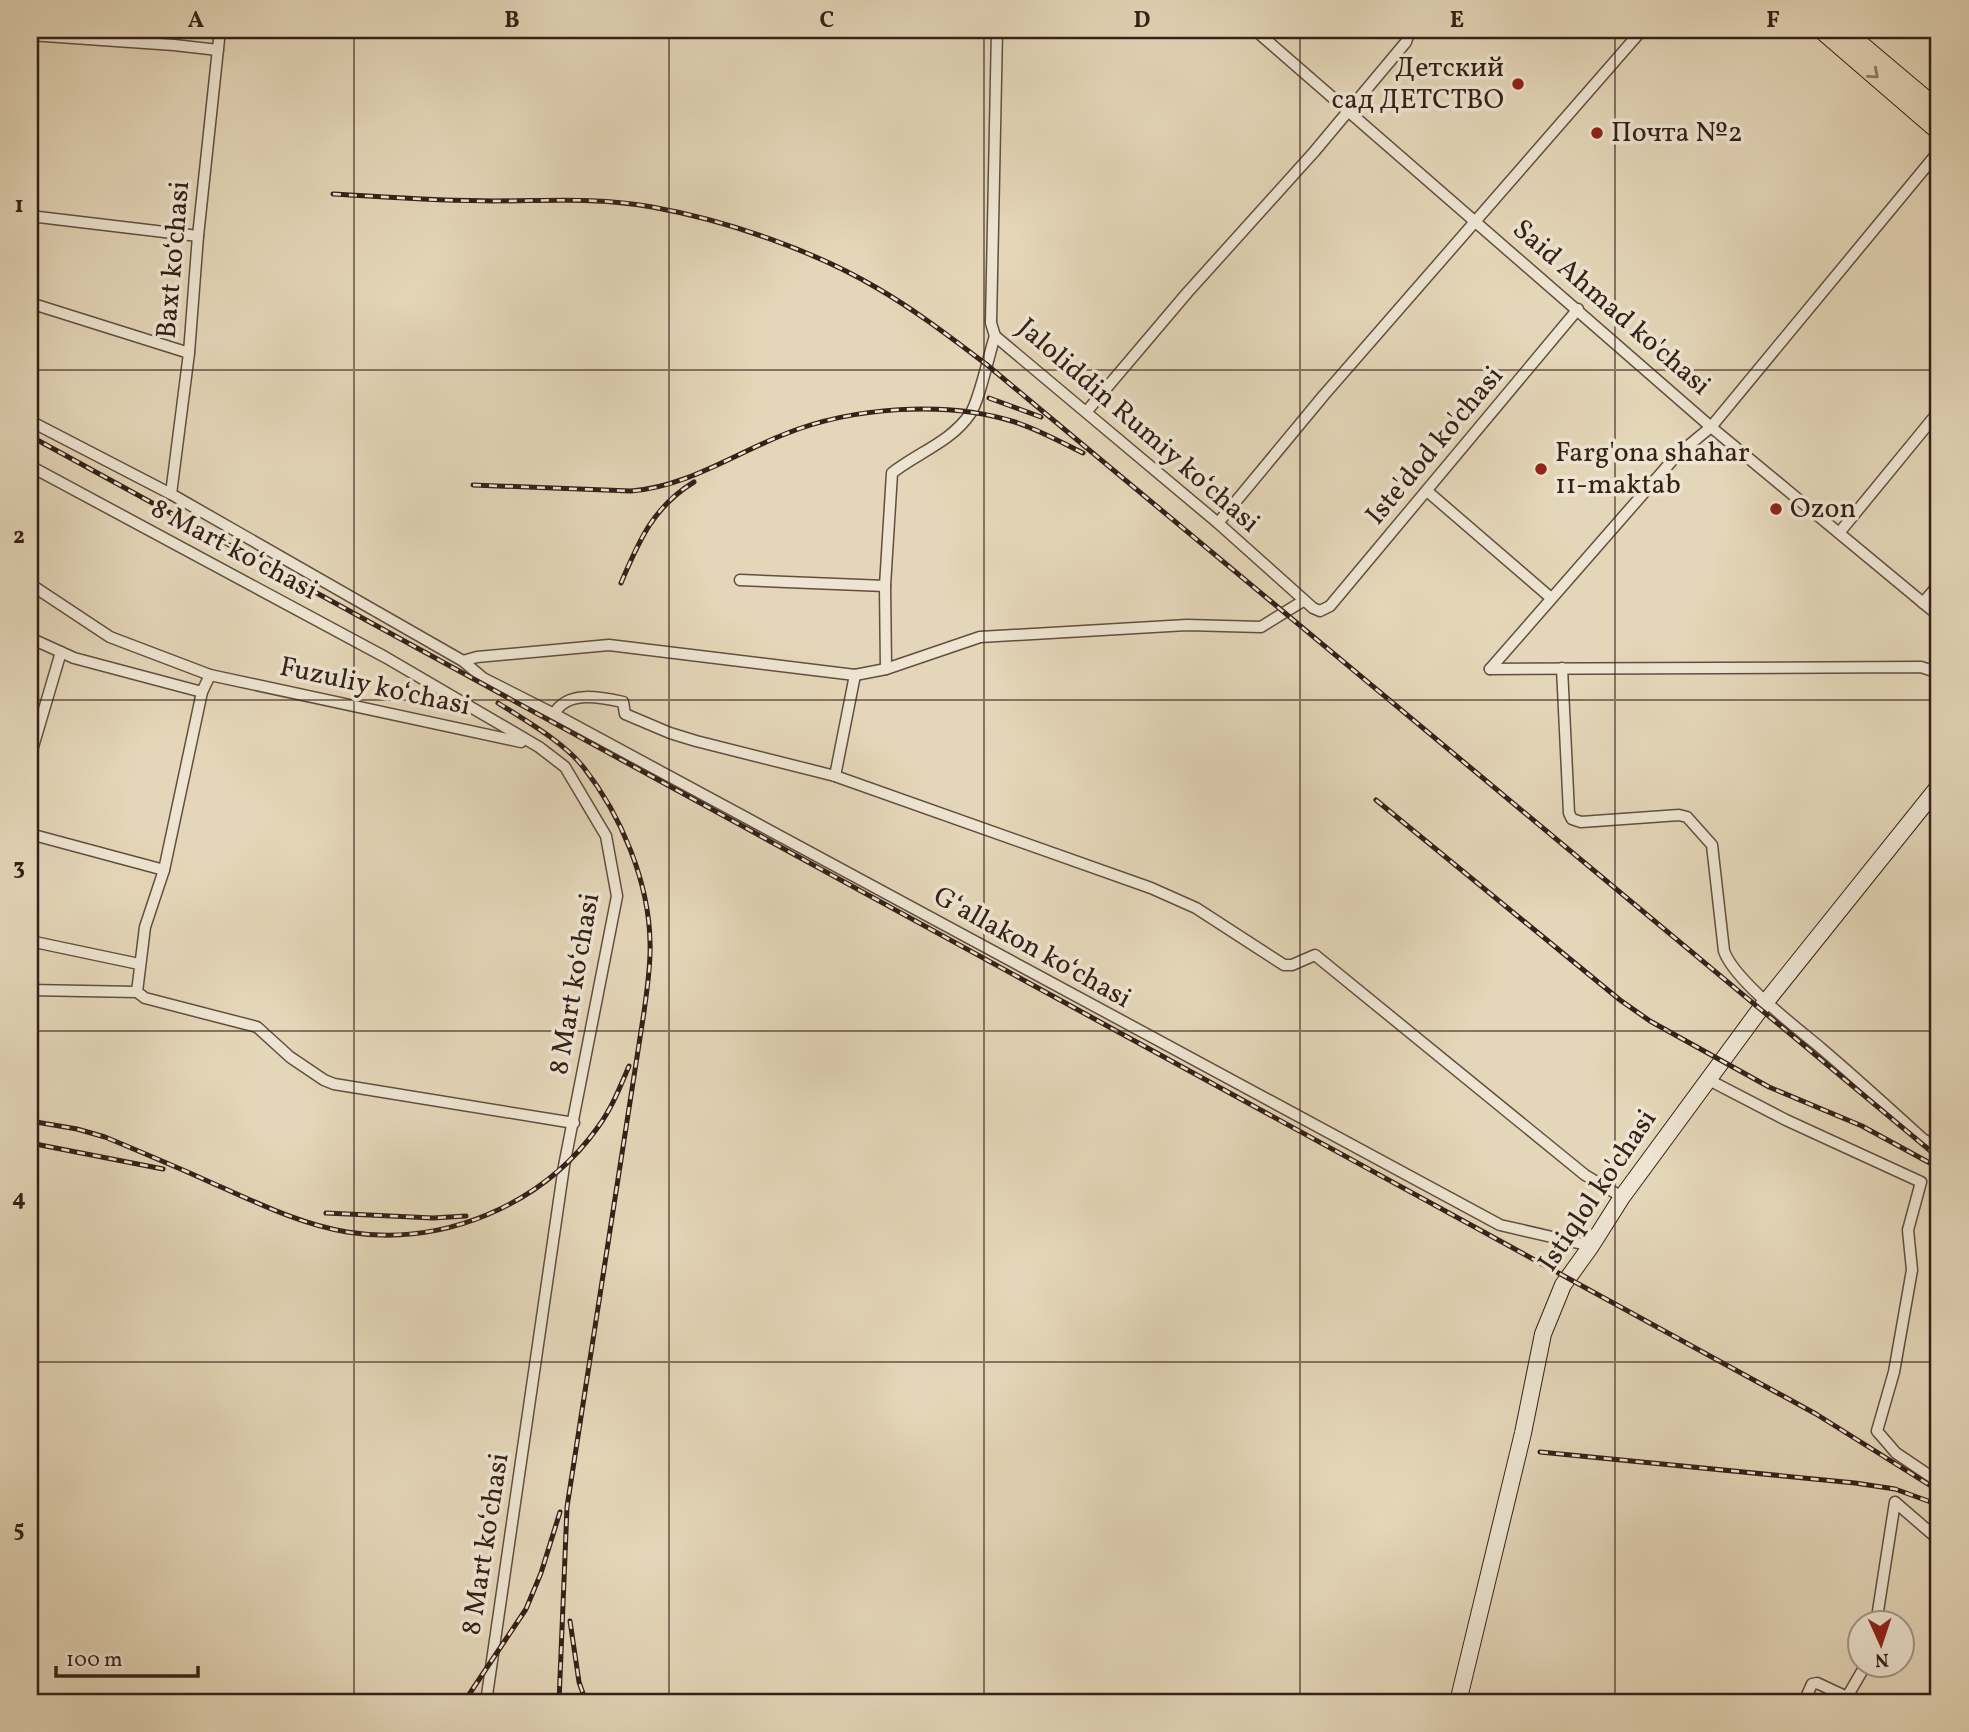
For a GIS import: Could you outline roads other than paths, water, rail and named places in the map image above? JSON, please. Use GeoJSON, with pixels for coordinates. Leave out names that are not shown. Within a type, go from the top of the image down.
{"type":"FeatureCollection","features":[{"type":"Feature","properties":{"kind":"main road"},"geometry":{"type":"LineString","coordinates":[[1822,30],[1939,131]]}},
{"type":"Feature","properties":{"kind":"main road"},"geometry":{"type":"LineString","coordinates":[[1843,30],[1939,111]]}},
{"type":"Feature","properties":{"kind":"main road","name":"Istiqlol ko'chasi"},"geometry":{"type":"LineString","coordinates":[[1458,1702],[1523,1433],[1543,1334],[1563,1285],[1707,1079],[1939,786]]}},
{"type":"Feature","properties":{"kind":"street","name":"Baxt koʻchasi"},"geometry":{"type":"LineString","coordinates":[[172,494],[189,353],[198,236],[220,30]]}},
{"type":"Feature","properties":{"kind":"street","name":"Jaloliddin Rumiy koʻchasi"},"geometry":{"type":"LineString","coordinates":[[998,30],[991,324],[995,336],[1218,523],[1303,600],[1313,608],[1325,610]]}},
{"type":"Feature","properties":{"kind":"street","name":"Said Ahmad ko'chasi"},"geometry":{"type":"LineString","coordinates":[[1255,30],[1711,426],[1939,617]]}},
{"type":"Feature","properties":{"kind":"street"},"geometry":{"type":"LineString","coordinates":[[1087,411],[1187,293],[1314,152],[1406,42],[1410,30]]}},
{"type":"Feature","properties":{"kind":"street"},"geometry":{"type":"LineString","coordinates":[[1218,523],[1309,413],[1642,30]]}},
{"type":"Feature","properties":{"kind":"street"},"geometry":{"type":"LineString","coordinates":[[30,35],[218,50]]}},
{"type":"Feature","properties":{"kind":"street"},"geometry":{"type":"LineString","coordinates":[[1939,151],[1711,426],[1677,455],[1490,670],[1921,667],[1939,673]]}},
{"type":"Feature","properties":{"kind":"street"},"geometry":{"type":"LineString","coordinates":[[30,216],[198,236]]}},
{"type":"Feature","properties":{"kind":"street"},"geometry":{"type":"LineString","coordinates":[[30,303],[189,353]]}},
{"type":"Feature","properties":{"kind":"street","name":"Iste'dod ko'chasi"},"geometry":{"type":"LineString","coordinates":[[1325,610],[1578,309]]}},
{"type":"Feature","properties":{"kind":"street"},"geometry":{"type":"LineString","coordinates":[[886,669],[885,586],[892,473],[948,437],[972,412],[995,336]]}},
{"type":"Feature","properties":{"kind":"street"},"geometry":{"type":"LineString","coordinates":[[1839,533],[1939,411]]}},
{"type":"Feature","properties":{"kind":"street","name":"Gʻallakon koʻchasi"},"geometry":{"type":"LineString","coordinates":[[30,421],[172,494],[463,662],[483,678],[1500,1225],[1591,1247]]}},
{"type":"Feature","properties":{"kind":"street","name":"8 Mart koʻchasi"},"geometry":{"type":"LineString","coordinates":[[30,466],[385,657],[531,744],[565,767],[606,836],[617,896],[564,1166],[486,1702]]}},
{"type":"Feature","properties":{"kind":"street"},"geometry":{"type":"LineString","coordinates":[[1427,491],[1551,598]]}},
{"type":"Feature","properties":{"kind":"street"},"geometry":{"type":"LineString","coordinates":[[740,580],[885,586]]}},
{"type":"Feature","properties":{"kind":"street","name":"Fuzuliy koʻchasi"},"geometry":{"type":"LineString","coordinates":[[30,584],[110,637],[210,675],[531,744]]}},
{"type":"Feature","properties":{"kind":"street"},"geometry":{"type":"LineString","coordinates":[[1923,603],[1939,584]]}},
{"type":"Feature","properties":{"kind":"street"},"geometry":{"type":"LineString","coordinates":[[463,662],[477,657],[608,645],[855,675],[886,669],[980,637],[1187,625],[1262,627],[1303,600]]}},
{"type":"Feature","properties":{"kind":"street"},"geometry":{"type":"LineString","coordinates":[[30,638],[74,658],[202,692]]}},
{"type":"Feature","properties":{"kind":"street"},"geometry":{"type":"LineString","coordinates":[[30,757],[61,652]]}},
{"type":"Feature","properties":{"kind":"street"},"geometry":{"type":"LineString","coordinates":[[1562,668],[1564,745],[1570,817],[1581,822],[1679,815],[1687,817],[1712,845],[1722,939],[1728,961],[1788,1021],[1923,1139],[1930,1143],[1939,1137]]}},
{"type":"Feature","properties":{"kind":"street"},"geometry":{"type":"LineString","coordinates":[[137,992],[145,927],[163,870],[202,692],[210,675]]}},
{"type":"Feature","properties":{"kind":"street"},"geometry":{"type":"LineString","coordinates":[[835,776],[855,675]]}},
{"type":"Feature","properties":{"kind":"street"},"geometry":{"type":"LineString","coordinates":[[554,714],[561,703],[570,698],[620,701],[625,704],[625,714],[670,733],[835,776],[1151,888],[1196,908],[1284,965],[1292,965],[1315,955],[1585,1174],[1622,1197]]}},
{"type":"Feature","properties":{"kind":"street"},"geometry":{"type":"LineString","coordinates":[[30,834],[163,870]]}},
{"type":"Feature","properties":{"kind":"street"},"geometry":{"type":"LineString","coordinates":[[30,941],[139,964]]}},
{"type":"Feature","properties":{"kind":"street"},"geometry":{"type":"LineString","coordinates":[[30,990],[137,992],[145,998],[257,1027],[290,1057],[334,1084],[574,1123]]}},
{"type":"Feature","properties":{"kind":"street"},"geometry":{"type":"LineString","coordinates":[[1707,1079],[1786,1120],[1921,1182],[1908,1230],[1912,1270],[1894,1373],[1877,1431],[1896,1453],[1939,1482]]}},
{"type":"Feature","properties":{"kind":"street"},"geometry":{"type":"LineString","coordinates":[[1878,1610],[1895,1502],[1939,1539]]}},
{"type":"Feature","properties":{"kind":"street"},"geometry":{"type":"LineString","coordinates":[[1804,1702],[1812,1684],[1847,1697],[1857,1680]]}},
{"type":"Feature","properties":{"kind":"railway"},"geometry":{"type":"LineString","coordinates":[[333,194],[453,200],[592,201],[652,207],[709,220],[768,238],[825,261],[877,288],[986,364],[1939,1158]]}},
{"type":"Feature","properties":{"kind":"railway"},"geometry":{"type":"LineString","coordinates":[[989,398],[1041,417]]}},
{"type":"Feature","properties":{"kind":"railway"},"geometry":{"type":"LineString","coordinates":[[473,485],[631,491],[651,488],[690,476],[811,425],[839,418],[899,410],[930,409],[988,415],[1024,425],[1083,453]]}},
{"type":"Feature","properties":{"kind":"railway"},"geometry":{"type":"LineString","coordinates":[[30,436],[1816,1414],[1939,1491]]}},
{"type":"Feature","properties":{"kind":"railway"},"geometry":{"type":"LineString","coordinates":[[621,583],[649,526],[668,502],[694,482]]}},
{"type":"Feature","properties":{"kind":"railway"},"geometry":{"type":"LineString","coordinates":[[498,703],[544,732],[576,759],[610,807],[638,873],[650,942],[644,1012],[567,1507],[559,1702]]}},
{"type":"Feature","properties":{"kind":"railway"},"geometry":{"type":"LineString","coordinates":[[1376,800],[1620,1000],[1650,1021],[1769,1087],[1862,1126],[1939,1168]]}},
{"type":"Feature","properties":{"kind":"railway"},"geometry":{"type":"LineString","coordinates":[[30,1121],[105,1137],[261,1205],[312,1224],[347,1232],[383,1235],[418,1233],[487,1215],[519,1199],[549,1179],[575,1155],[598,1127],[612,1105],[629,1066]]}},
{"type":"Feature","properties":{"kind":"railway"},"geometry":{"type":"LineString","coordinates":[[30,1143],[163,1169]]}},
{"type":"Feature","properties":{"kind":"railway"},"geometry":{"type":"LineString","coordinates":[[326,1213],[433,1218],[466,1216]]}},
{"type":"Feature","properties":{"kind":"railway"},"geometry":{"type":"LineString","coordinates":[[1540,1452],[1855,1483],[1895,1489],[1939,1505]]}},
{"type":"Feature","properties":{"kind":"railway"},"geometry":{"type":"LineString","coordinates":[[464,1702],[526,1609],[541,1573],[560,1512]]}},
{"type":"Feature","properties":{"kind":"railway"},"geometry":{"type":"LineString","coordinates":[[570,1621],[579,1682],[586,1702]]}},
{"type":"Feature","properties":{"kind":"place","name":"Детский сад ДЕТСТВО"},"geometry":{"type":"Point","coordinates":[1518,84]}},
{"type":"Feature","properties":{"kind":"place","name":"Почта №2"},"geometry":{"type":"Point","coordinates":[1597,133]}},
{"type":"Feature","properties":{"kind":"place","name":"Farg'ona shahar 11-maktab"},"geometry":{"type":"Point","coordinates":[1541,469]}},
{"type":"Feature","properties":{"kind":"place","name":"Ozon"},"geometry":{"type":"Point","coordinates":[1776,509]}}]}
